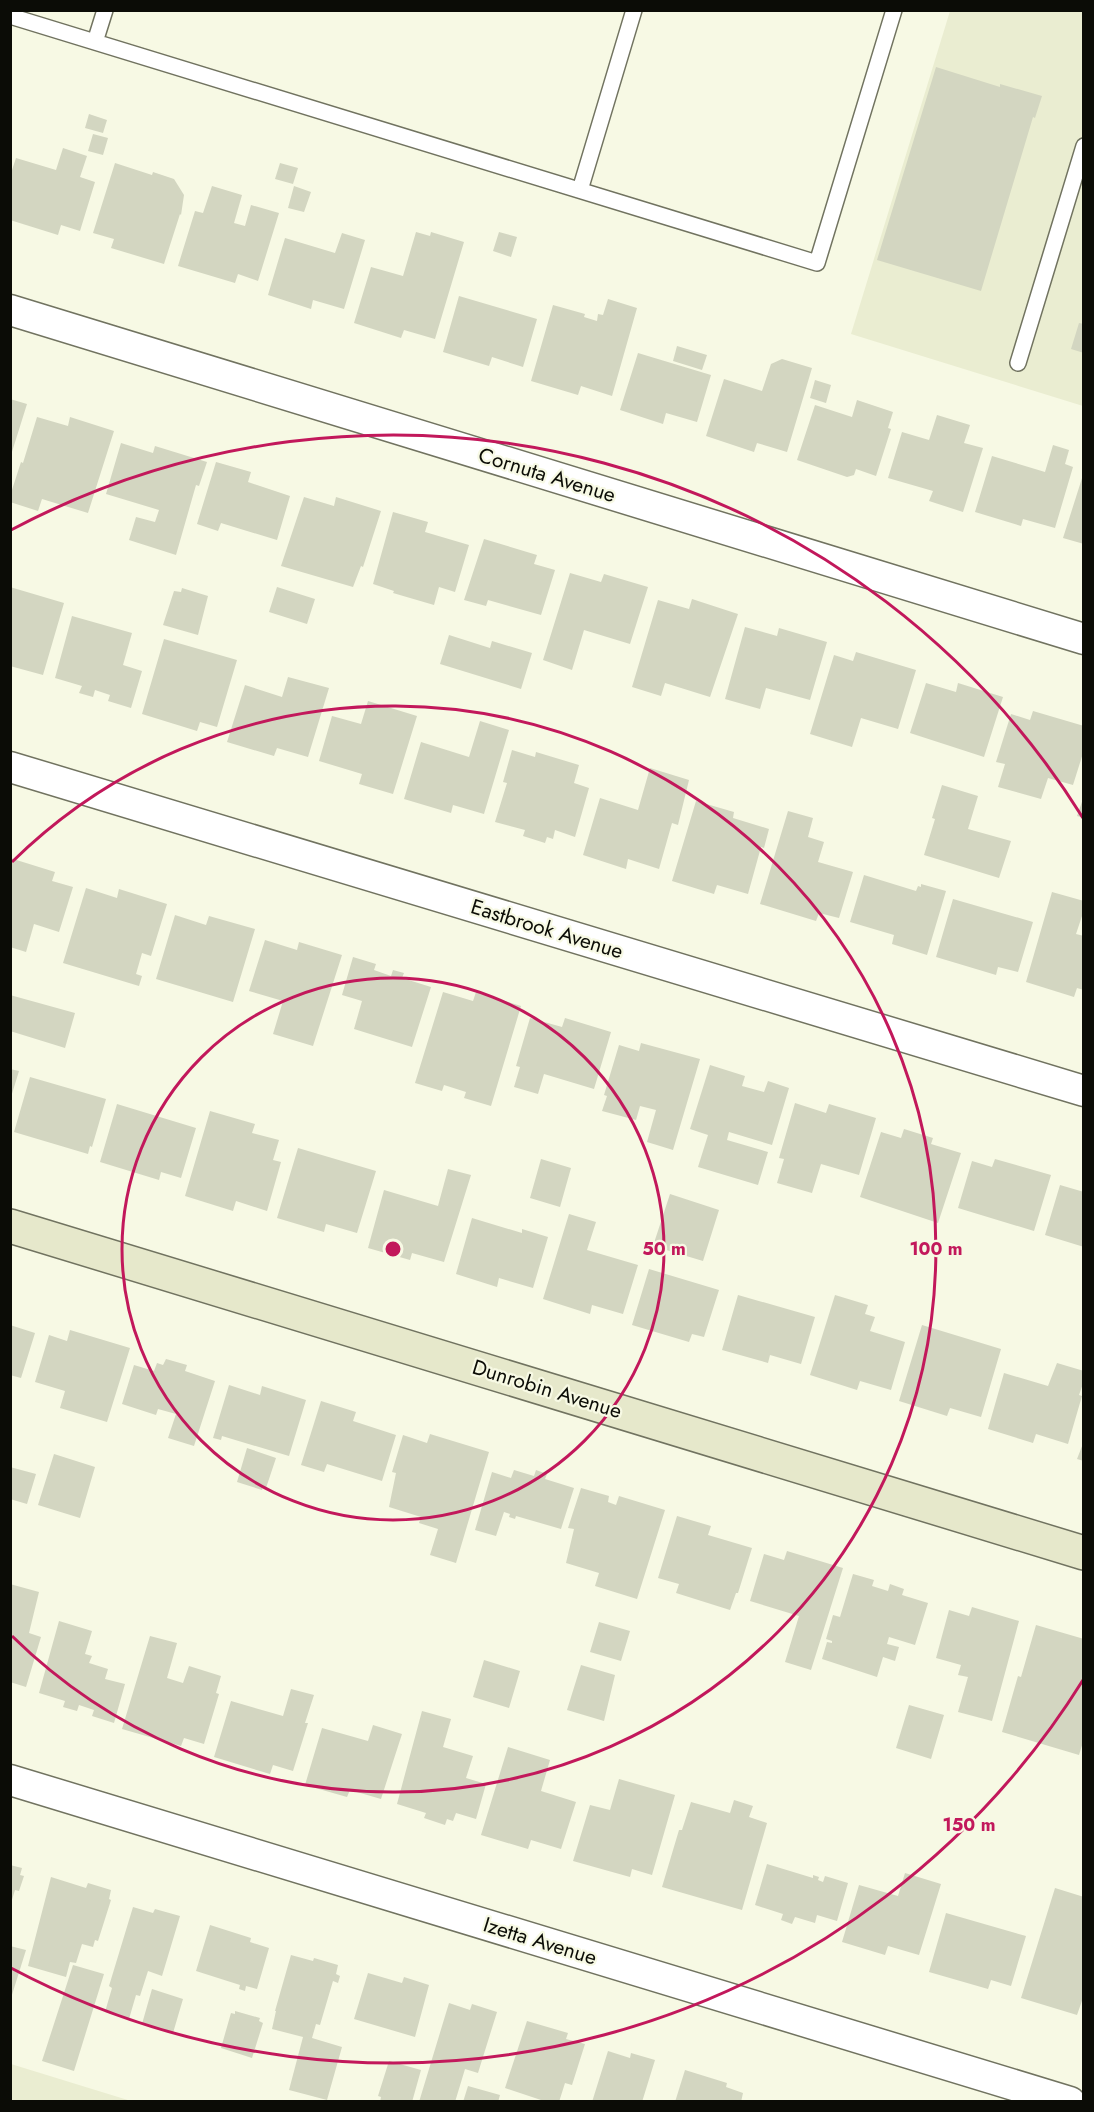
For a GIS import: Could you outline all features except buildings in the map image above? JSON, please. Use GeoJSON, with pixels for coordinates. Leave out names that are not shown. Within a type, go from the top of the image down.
{"type":"FeatureCollection","features":[{"type":"Feature","properties":{"kind":"street","name":"Cornuta Avenue"},"geometry":{"type":"LineString","coordinates":[[10,310],[1083,639]]}},
{"type":"Feature","properties":{"kind":"street","name":"Eastbrook Avenue"},"geometry":{"type":"LineString","coordinates":[[10,767],[1083,1091]]}},
{"type":"Feature","properties":{"kind":"street","name":"Dunrobin Avenue"},"geometry":{"type":"LineString","coordinates":[[10,1226],[1083,1553]]}},
{"type":"Feature","properties":{"kind":"street","name":"Izetta Avenue"},"geometry":{"type":"LineString","coordinates":[[10,1780],[1070,2102]]}},
{"type":"Feature","properties":{"kind":"lane"},"geometry":{"type":"LineString","coordinates":[[95,42],[105,10]]}},
{"type":"Feature","properties":{"kind":"lane"},"geometry":{"type":"LineString","coordinates":[[580,190],[634,10]]}},
{"type":"Feature","properties":{"kind":"lane"},"geometry":{"type":"LineString","coordinates":[[10,16],[817,263],[894,10]]}},
{"type":"Feature","properties":{"kind":"lane"},"geometry":{"type":"LineString","coordinates":[[1018,363],[1083,146]]}},
{"type":"Feature","properties":{"kind":"shaded area"},"geometry":{"type":"Polygon","coordinates":[[[950,11],[1083,11],[1083,406],[851,334],[950,11]]]}},
{"type":"Feature","properties":{"kind":"shaded area"},"geometry":{"type":"Polygon","coordinates":[[[11,2064],[131,2101],[11,2101],[11,2064]]]}}]}
